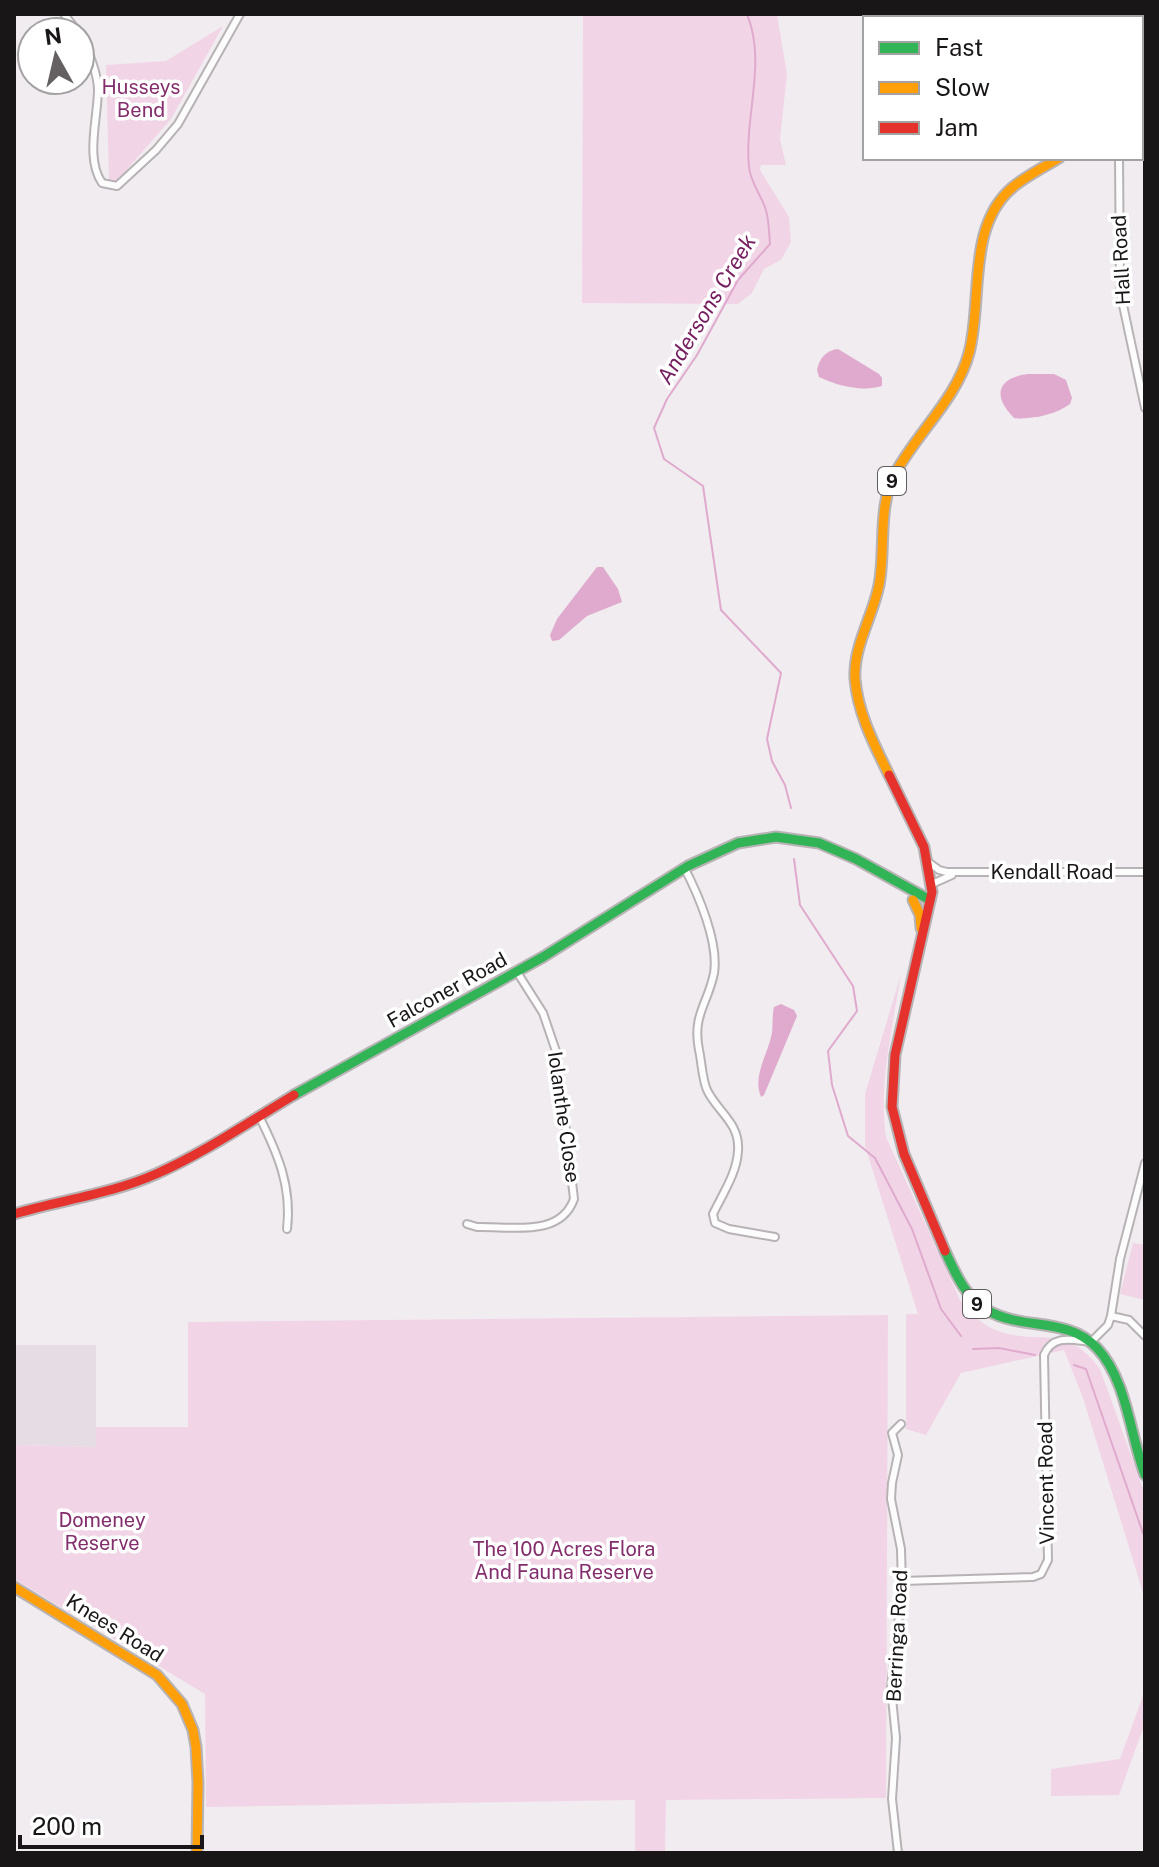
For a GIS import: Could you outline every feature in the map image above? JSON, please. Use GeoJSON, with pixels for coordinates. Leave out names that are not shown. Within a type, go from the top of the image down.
{"type":"FeatureCollection","features":[{"type":"Feature","properties":{"kind":"main road","name":"9"},"geometry":{"type":"LineString","coordinates":[[1056,160],[1011,188],[991,215],[982,244],[969,353],[958,381],[894,474],[885,507],[879,585],[860,646],[855,677],[859,707],[870,738],[928,862],[932,880],[930,904],[895,1055],[892,1094],[895,1124],[904,1154],[962,1287],[975,1302],[1008,1320],[1071,1330],[1091,1342]]}},
{"type":"Feature","properties":{"kind":"main road","name":"Falconer Road"},"geometry":{"type":"LineString","coordinates":[[14,1214],[112,1190],[157,1174],[517,972],[684,867],[730,844],[778,836],[815,841],[844,851],[930,904]]}},
{"type":"Feature","properties":{"kind":"main road"},"geometry":{"type":"LineString","coordinates":[[896,884],[921,890],[932,880]]}},
{"type":"Feature","properties":{"kind":"main road","name":"Falconer Road"},"geometry":{"type":"LineString","coordinates":[[896,884],[913,900],[930,904]]}},
{"type":"Feature","properties":{"kind":"main road"},"geometry":{"type":"LineString","coordinates":[[913,900],[922,923],[914,969]]}},
{"type":"Feature","properties":{"kind":"main road"},"geometry":{"type":"LineString","coordinates":[[1091,1342],[1107,1360],[1114,1377],[1145,1475]]}},
{"type":"Feature","properties":{"kind":"main road","name":"Knees Road"},"geometry":{"type":"LineString","coordinates":[[14,1587],[157,1675],[176,1694],[188,1713],[194,1734],[197,1853]]}},
{"type":"Feature","properties":{"kind":"street"},"geometry":{"type":"LineString","coordinates":[[96,75],[95,149],[98,176],[102,183],[117,186],[156,150],[178,124],[240,14]]}},
{"type":"Feature","properties":{"kind":"street","name":"Hall Road"},"geometry":{"type":"LineString","coordinates":[[1119,160],[1120,291],[1145,408]]}},
{"type":"Feature","properties":{"kind":"street","name":"Kendall Road"},"geometry":{"type":"LineString","coordinates":[[928,862],[942,871],[959,872],[1145,872]]}},
{"type":"Feature","properties":{"kind":"street"},"geometry":{"type":"LineString","coordinates":[[684,867],[695,889],[715,950],[714,972],[699,1011],[696,1036],[707,1091],[732,1121],[738,1149],[737,1164],[714,1219],[715,1223],[729,1229],[775,1237]]}},
{"type":"Feature","properties":{"kind":"street","name":"Kendall Road"},"geometry":{"type":"LineString","coordinates":[[932,880],[959,872]]}},
{"type":"Feature","properties":{"kind":"street","name":"Iolanthe Close"},"geometry":{"type":"LineString","coordinates":[[467,1224],[477,1227],[545,1226],[569,1212],[574,1199],[557,1054],[543,1013],[517,972]]}},
{"type":"Feature","properties":{"kind":"street"},"geometry":{"type":"LineString","coordinates":[[259,1116],[285,1178],[289,1208],[287,1229]]}},
{"type":"Feature","properties":{"kind":"street"},"geometry":{"type":"LineString","coordinates":[[1091,1342],[1108,1325],[1111,1316],[1120,1259],[1145,1163]]}},
{"type":"Feature","properties":{"kind":"street"},"geometry":{"type":"LineString","coordinates":[[1111,1316],[1129,1320],[1145,1336]]}},
{"type":"Feature","properties":{"kind":"street","name":"Vincent Road"},"geometry":{"type":"LineString","coordinates":[[902,1581],[1033,1577],[1041,1574],[1048,1560],[1044,1355],[1048,1345],[1057,1340],[1091,1342]]}},
{"type":"Feature","properties":{"kind":"street","name":"Berringa Road"},"geometry":{"type":"LineString","coordinates":[[898,1853],[892,1799],[896,1738],[891,1688],[902,1581],[901,1549],[891,1499],[898,1455],[892,1433],[901,1424]]}},
{"type":"Feature","properties":{"kind":"shaded area"},"geometry":{"type":"Polygon","coordinates":[[[838,349],[879,374],[882,386],[850,387],[819,377],[817,370],[821,359],[838,349]]]}},
{"type":"Feature","properties":{"kind":"shaded area"},"geometry":{"type":"Polygon","coordinates":[[[1028,374],[1054,374],[1066,380],[1072,398],[1070,404],[1044,416],[1014,418],[1003,402],[1001,389],[1010,379],[1028,374]]]}},
{"type":"Feature","properties":{"kind":"shaded area"},"geometry":{"type":"Polygon","coordinates":[[[597,567],[603,567],[618,589],[622,602],[587,616],[559,640],[552,641],[550,635],[557,619],[597,567]]]}},
{"type":"Feature","properties":{"kind":"shaded area"},"geometry":{"type":"Polygon","coordinates":[[[781,1004],[794,1010],[797,1016],[761,1097],[759,1073],[772,1033],[774,1007],[781,1004]]]}},
{"type":"Feature","properties":{"kind":"shaded area"},"geometry":{"type":"Polygon","coordinates":[[[14,1345],[96,1345],[96,1447],[14,1445],[14,1345]]]}},
{"type":"Feature","properties":{"kind":"green space"},"geometry":{"type":"Polygon","coordinates":[[[583,14],[777,14],[787,74],[780,139],[786,165],[761,165],[760,170],[789,217],[791,242],[781,260],[764,269],[752,293],[738,304],[582,303],[583,14]]]}},
{"type":"Feature","properties":{"kind":"green space","name":"Husseys Bend"},"geometry":{"type":"Polygon","coordinates":[[[223,26],[171,119],[116,182],[109,180],[106,65],[166,61],[223,26]]]}},
{"type":"Feature","properties":{"kind":"green space"},"geometry":{"type":"Polygon","coordinates":[[[901,974],[885,1076],[886,1137],[960,1300],[967,1308],[993,1329],[1009,1334],[1062,1340],[1074,1345],[1100,1369],[1145,1494],[1145,1599],[1083,1398],[1064,1350],[961,1373],[926,1435],[906,1429],[906,1314],[918,1314],[865,1146],[865,1094],[901,974]]]}},
{"type":"Feature","properties":{"kind":"green space"},"geometry":{"type":"Polygon","coordinates":[[[1133,1243],[1145,1245],[1145,1300],[1120,1294],[1133,1243]]]}},
{"type":"Feature","properties":{"kind":"green space","name":"The 100 Acres Flora And Fauna Reserve"},"geometry":{"type":"Polygon","coordinates":[[[888,1315],[886,1798],[666,1800],[665,1853],[635,1853],[635,1800],[206,1807],[205,1694],[14,1579],[14,1445],[96,1447],[96,1427],[188,1427],[188,1322],[888,1315]]]}},
{"type":"Feature","properties":{"kind":"green space"},"geometry":{"type":"Polygon","coordinates":[[[1145,1690],[1145,1723],[1119,1795],[1051,1796],[1051,1769],[1120,1759],[1145,1690]]]}},
{"type":"Feature","properties":{"kind":"waterway","name":"Andersons Creek"},"geometry":{"type":"LineString","coordinates":[[747,14],[755,51],[749,167],[766,211],[770,244],[738,280],[697,355],[667,399],[654,428],[664,459],[703,486],[721,610],[781,673],[767,739],[772,761],[785,785],[791,808]]}},
{"type":"Feature","properties":{"kind":"waterway","name":"Andersons Creek"},"geometry":{"type":"LineString","coordinates":[[794,859],[800,905],[853,986],[857,1011],[828,1051],[832,1085],[848,1136],[875,1158],[912,1229],[941,1309],[961,1336]]}},
{"type":"Feature","properties":{"kind":"waterway","name":"Andersons Creek"},"geometry":{"type":"LineString","coordinates":[[973,1349],[999,1348],[1035,1355]]}},
{"type":"Feature","properties":{"kind":"waterway","name":"Andersons Creek"},"geometry":{"type":"LineString","coordinates":[[1074,1365],[1086,1369],[1145,1539]]}},
{"type":"Feature","properties":{"kind":"traffic: fast"},"geometry":{"type":"LineString","coordinates":[[294,1095],[543,957],[688,866],[738,843],[776,837],[819,843],[856,859],[930,900]]}},
{"type":"Feature","properties":{"kind":"traffic: fast"},"geometry":{"type":"LineString","coordinates":[[945,1251],[967,1292],[987,1310],[1015,1320],[1058,1327],[1085,1338],[1097,1348],[1115,1376],[1145,1475]]}},
{"type":"Feature","properties":{"kind":"traffic: slow"},"geometry":{"type":"LineString","coordinates":[[889,775],[863,717],[855,679],[860,643],[879,585],[886,499],[896,472],[956,385],[969,353],[982,243],[988,222],[998,203],[1013,187],[1055,160]]}},
{"type":"Feature","properties":{"kind":"traffic: slow"},"geometry":{"type":"LineString","coordinates":[[913,900],[920,915],[921,928]]}},
{"type":"Feature","properties":{"kind":"traffic: slow"},"geometry":{"type":"LineString","coordinates":[[14,1587],[157,1675],[182,1704],[193,1730],[196,1747],[197,1853]]}},
{"type":"Feature","properties":{"kind":"traffic: jam"},"geometry":{"type":"LineString","coordinates":[[889,775],[924,847],[932,892],[895,1055],[892,1107],[904,1154],[945,1251]]}},
{"type":"Feature","properties":{"kind":"traffic: jam"},"geometry":{"type":"LineString","coordinates":[[14,1214],[104,1192],[156,1174],[209,1147],[294,1095]]}},
{"type":"Feature","properties":{"kind":"park label","name":"Domeney Reserve"},"geometry":{"type":"Point","coordinates":[102,1532]}}]}
